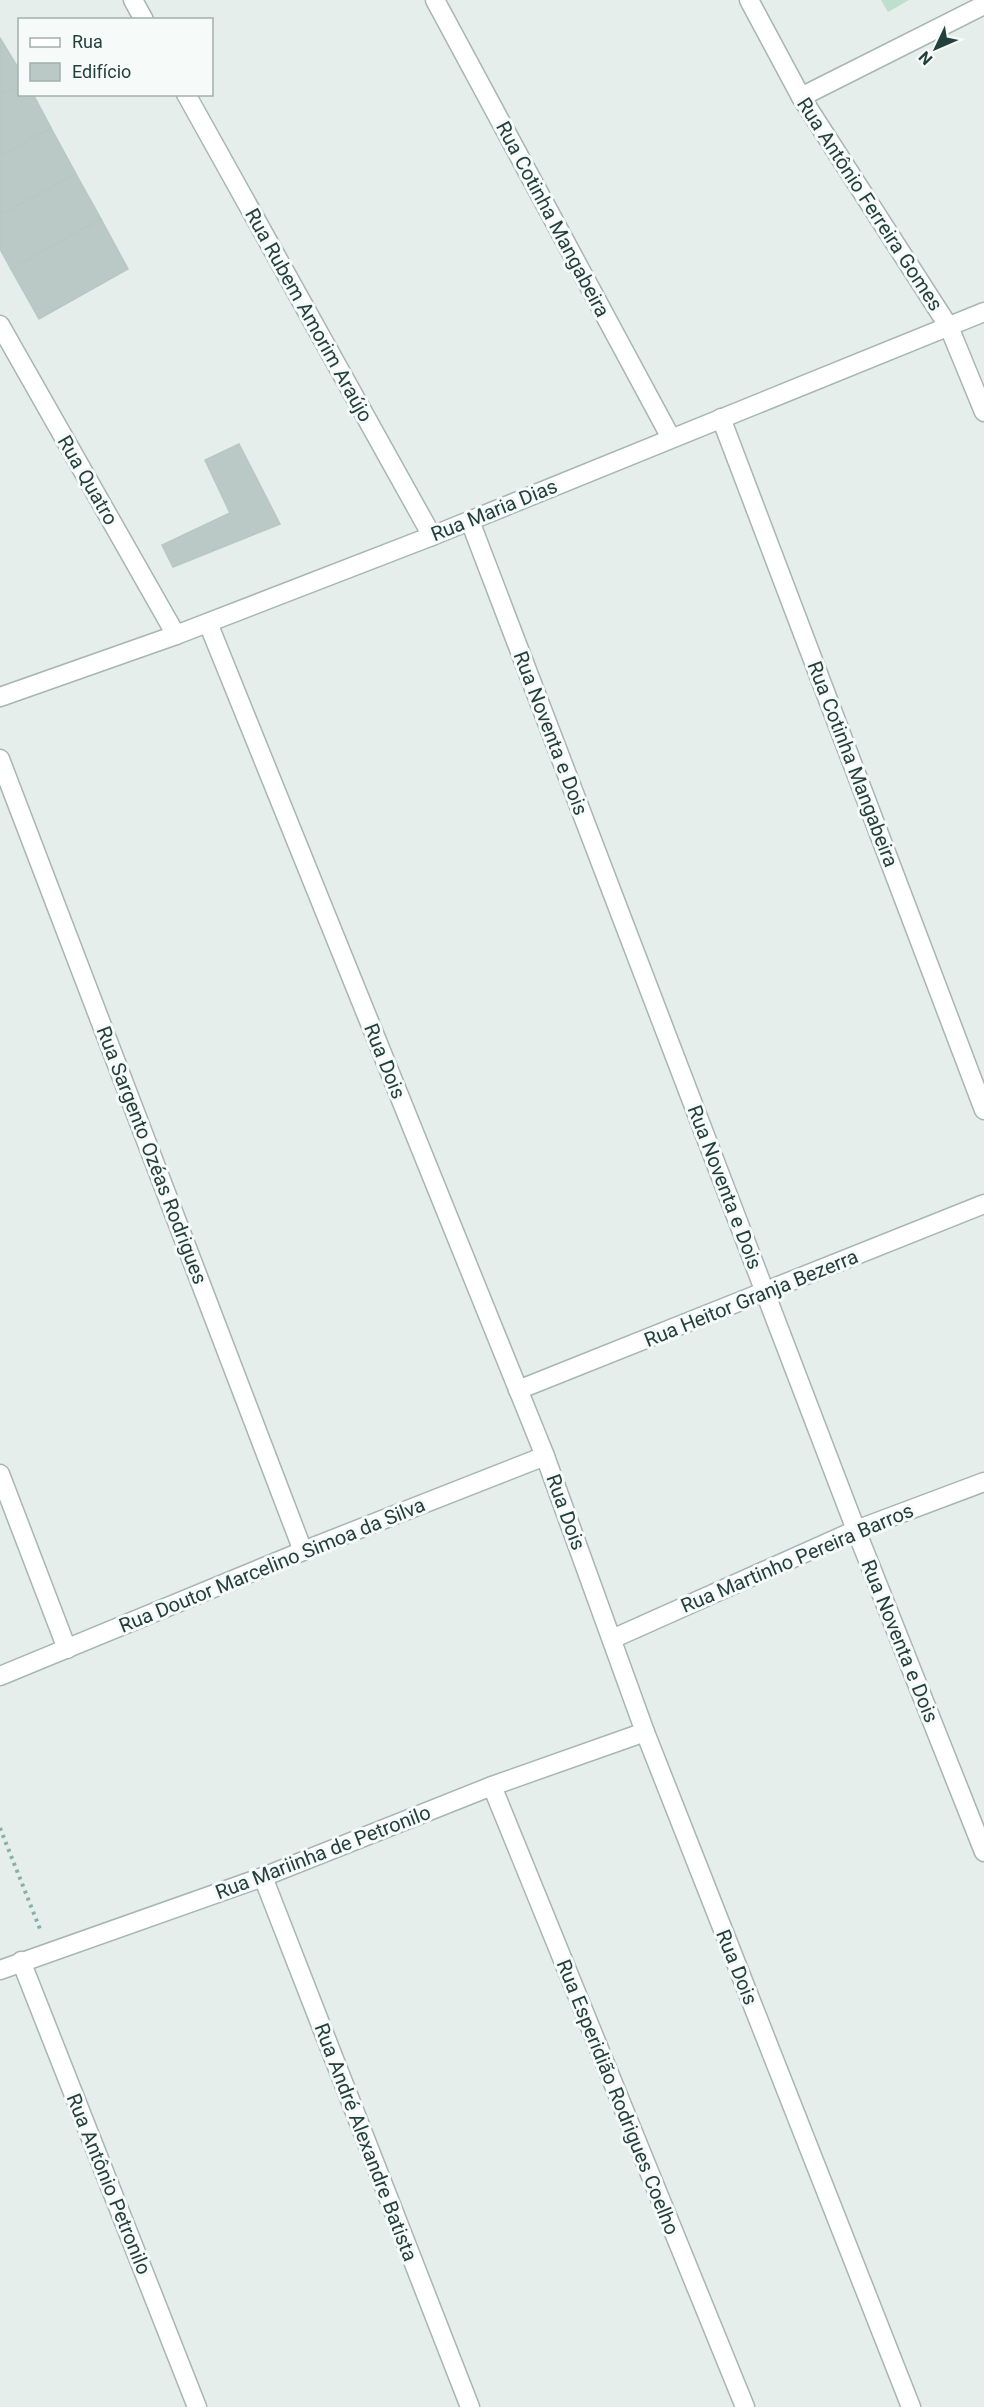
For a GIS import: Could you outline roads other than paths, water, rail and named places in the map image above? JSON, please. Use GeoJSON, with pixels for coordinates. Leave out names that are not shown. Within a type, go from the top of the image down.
{"type":"FeatureCollection","features":[{"type":"Feature","properties":{"kind":"street"},"geometry":{"type":"LineString","coordinates":[[133,0],[143,18]]}},
{"type":"Feature","properties":{"kind":"street","name":"Rua Cotinha Mangabeira"},"geometry":{"type":"LineString","coordinates":[[435,0],[671,438]]}},
{"type":"Feature","properties":{"kind":"street","name":"Rua Antônio Ferreira Gomes"},"geometry":{"type":"LineString","coordinates":[[749,0],[801,97],[949,327],[984,412]]}},
{"type":"Feature","properties":{"kind":"street"},"geometry":{"type":"LineString","coordinates":[[801,97],[984,5]]}},
{"type":"Feature","properties":{"kind":"street","name":"Rua Rubem Amorim Araújo"},"geometry":{"type":"LineString","coordinates":[[187,96],[432,536]]}},
{"type":"Feature","properties":{"kind":"street","name":"Rua Maria Dias"},"geometry":{"type":"LineString","coordinates":[[0,697],[176,635],[432,536],[984,312]]}},
{"type":"Feature","properties":{"kind":"street","name":"Rua Quatro"},"geometry":{"type":"LineString","coordinates":[[0,325],[176,635]]}},
{"type":"Feature","properties":{"kind":"street","name":"Rua Cotinha Mangabeira"},"geometry":{"type":"LineString","coordinates":[[721,418],[984,1110]]}},
{"type":"Feature","properties":{"kind":"street","name":"Rua Noventa e Dois"},"geometry":{"type":"LineString","coordinates":[[470,521],[856,1530],[984,1852]]}},
{"type":"Feature","properties":{"kind":"street","name":"Rua Dois"},"geometry":{"type":"LineString","coordinates":[[208,622],[545,1456],[645,1732],[911,2407]]}},
{"type":"Feature","properties":{"kind":"street","name":"Rua Sargento Ozéas Rodrigues"},"geometry":{"type":"LineString","coordinates":[[0,759],[303,1551]]}},
{"type":"Feature","properties":{"kind":"street","name":"Rua Heitor Granja Bezerra"},"geometry":{"type":"LineString","coordinates":[[518,1390],[984,1204]]}},
{"type":"Feature","properties":{"kind":"street","name":"Rua Doutor Marcelino Simoa da Silva"},"geometry":{"type":"LineString","coordinates":[[0,1676],[303,1551],[545,1456]]}},
{"type":"Feature","properties":{"kind":"street"},"geometry":{"type":"LineString","coordinates":[[0,1474],[67,1649]]}},
{"type":"Feature","properties":{"kind":"street","name":"Rua Martinho Pereira Barros"},"geometry":{"type":"LineString","coordinates":[[612,1639],[856,1530],[984,1482]]}},
{"type":"Feature","properties":{"kind":"street","name":"Rua Mariinha de Petronilo"},"geometry":{"type":"LineString","coordinates":[[0,1970],[263,1877],[492,1786],[645,1732]]}},
{"type":"Feature","properties":{"kind":"street","name":"Rua Esperidião Rodrigues Coelho"},"geometry":{"type":"LineString","coordinates":[[492,1786],[745,2407]]}},
{"type":"Feature","properties":{"kind":"street","name":"Rua André Alexandre Batista"},"geometry":{"type":"LineString","coordinates":[[263,1877],[470,2407]]}},
{"type":"Feature","properties":{"kind":"street","name":"Rua Antônio Petronilo"},"geometry":{"type":"LineString","coordinates":[[21,1961],[197,2407]]}}]}
